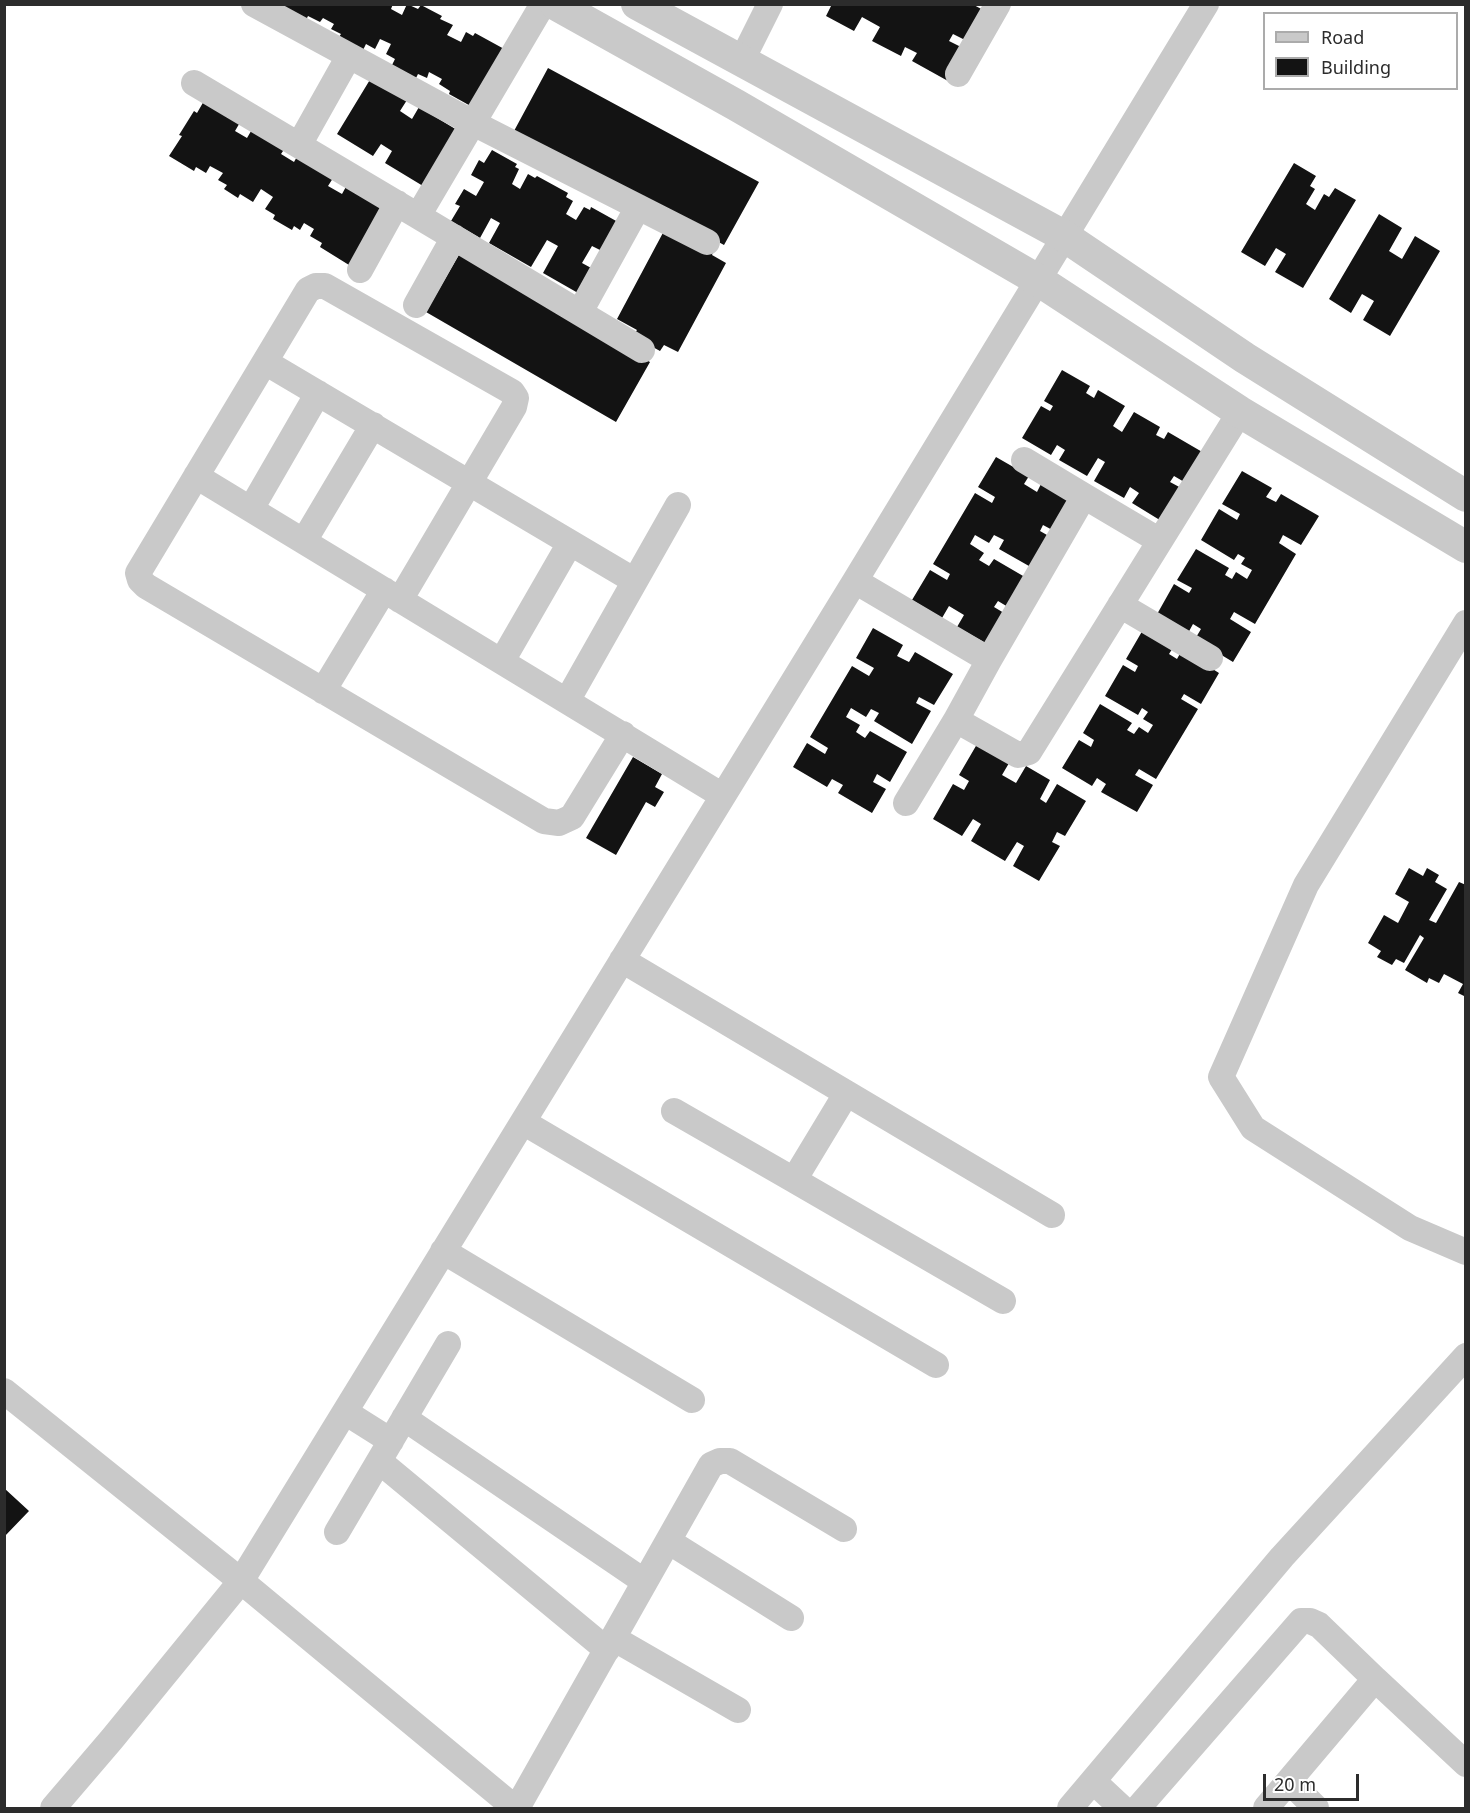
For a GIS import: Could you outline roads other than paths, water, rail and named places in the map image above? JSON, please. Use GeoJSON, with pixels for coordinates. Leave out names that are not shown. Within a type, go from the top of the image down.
{"type":"FeatureCollection","features":[{"type":"Feature","properties":{"kind":"street"},"geometry":{"type":"LineString","coordinates":[[254,4],[473,123],[707,242]]}},
{"type":"Feature","properties":{"kind":"street"},"geometry":{"type":"LineString","coordinates":[[360,270],[473,123],[543,4]]}},
{"type":"Feature","properties":{"kind":"street"},"geometry":{"type":"LineString","coordinates":[[555,4],[1038,280],[1240,412],[1466,547]]}},
{"type":"Feature","properties":{"kind":"street"},"geometry":{"type":"LineString","coordinates":[[637,4],[1064,236],[1245,358],[1466,496]]}},
{"type":"Feature","properties":{"kind":"street"},"geometry":{"type":"LineString","coordinates":[[741,62],[770,4]]}},
{"type":"Feature","properties":{"kind":"street"},"geometry":{"type":"LineString","coordinates":[[53,1809],[241,1581],[1206,4]]}},
{"type":"Feature","properties":{"kind":"street"},"geometry":{"type":"LineString","coordinates":[[958,74],[991,7]]}},
{"type":"Feature","properties":{"kind":"street"},"geometry":{"type":"LineString","coordinates":[[299,145],[349,56]]}},
{"type":"Feature","properties":{"kind":"street"},"geometry":{"type":"LineString","coordinates":[[194,83],[642,350]]}},
{"type":"Feature","properties":{"kind":"street"},"geometry":{"type":"LineString","coordinates":[[580,312],[638,207]]}},
{"type":"Feature","properties":{"kind":"street"},"geometry":{"type":"LineString","coordinates":[[416,305],[454,237]]}},
{"type":"Feature","properties":{"kind":"street"},"geometry":{"type":"LineString","coordinates":[[323,691],[469,482],[514,407],[516,398],[512,392],[325,286],[316,286],[308,290],[196,476],[138,573],[140,580],[146,586],[323,691],[544,820],[559,823],[572,817],[623,734]]}},
{"type":"Feature","properties":{"kind":"street"},"geometry":{"type":"LineString","coordinates":[[265,362],[635,581]]}},
{"type":"Feature","properties":{"kind":"street"},"geometry":{"type":"LineString","coordinates":[[251,509],[318,393]]}},
{"type":"Feature","properties":{"kind":"street"},"geometry":{"type":"LineString","coordinates":[[956,720],[1018,755],[1029,752],[1240,412]]}},
{"type":"Feature","properties":{"kind":"street"},"geometry":{"type":"LineString","coordinates":[[304,542],[373,425]]}},
{"type":"Feature","properties":{"kind":"street"},"geometry":{"type":"LineString","coordinates":[[1024,460],[1160,541]]}},
{"type":"Feature","properties":{"kind":"street"},"geometry":{"type":"LineString","coordinates":[[196,476],[723,796]]}},
{"type":"Feature","properties":{"kind":"street"},"geometry":{"type":"LineString","coordinates":[[906,803],[1084,496]]}},
{"type":"Feature","properties":{"kind":"street"},"geometry":{"type":"LineString","coordinates":[[567,700],[678,505]]}},
{"type":"Feature","properties":{"kind":"street"},"geometry":{"type":"LineString","coordinates":[[502,661],[570,543]]}},
{"type":"Feature","properties":{"kind":"street"},"geometry":{"type":"LineString","coordinates":[[855,581],[989,660]]}},
{"type":"Feature","properties":{"kind":"street"},"geometry":{"type":"LineString","coordinates":[[1120,605],[1210,658]]}},
{"type":"Feature","properties":{"kind":"street"},"geometry":{"type":"LineString","coordinates":[[1466,623],[1306,885],[1221,1077],[1253,1128],[1410,1228],[1466,1252]]}},
{"type":"Feature","properties":{"kind":"street"},"geometry":{"type":"LineString","coordinates":[[622,960],[1052,1215]]}},
{"type":"Feature","properties":{"kind":"street"},"geometry":{"type":"LineString","coordinates":[[794,1180],[846,1094]]}},
{"type":"Feature","properties":{"kind":"street"},"geometry":{"type":"LineString","coordinates":[[674,1111],[1003,1300]]}},
{"type":"Feature","properties":{"kind":"street"},"geometry":{"type":"LineString","coordinates":[[523,1122],[936,1365]]}},
{"type":"Feature","properties":{"kind":"street"},"geometry":{"type":"LineString","coordinates":[[443,1251],[692,1400]]}},
{"type":"Feature","properties":{"kind":"street"},"geometry":{"type":"LineString","coordinates":[[337,1532],[448,1344]]}},
{"type":"Feature","properties":{"kind":"street"},"geometry":{"type":"LineString","coordinates":[[1070,1809],[1282,1557],[1466,1356]]}},
{"type":"Feature","properties":{"kind":"street"},"geometry":{"type":"LineString","coordinates":[[4,1391],[241,1581],[516,1809],[711,1465],[720,1461],[730,1461],[844,1529]]}},
{"type":"Feature","properties":{"kind":"street"},"geometry":{"type":"LineString","coordinates":[[345,1412],[385,1451],[610,1644],[738,1710]]}},
{"type":"Feature","properties":{"kind":"street"},"geometry":{"type":"LineString","coordinates":[[404,1418],[645,1582]]}},
{"type":"Feature","properties":{"kind":"street"},"geometry":{"type":"LineString","coordinates":[[668,1541],[791,1618]]}},
{"type":"Feature","properties":{"kind":"street"},"geometry":{"type":"LineString","coordinates":[[1138,1809],[1301,1621],[1310,1621],[1319,1625],[1466,1764]]}},
{"type":"Feature","properties":{"kind":"street"},"geometry":{"type":"LineString","coordinates":[[1266,1809],[1375,1679]]}},
{"type":"Feature","properties":{"kind":"street"},"geometry":{"type":"LineString","coordinates":[[1093,1781],[1122,1809]]}},
{"type":"Feature","properties":{"kind":"street"},"geometry":{"type":"LineString","coordinates":[[1289,1781],[1316,1809]]}}]}
